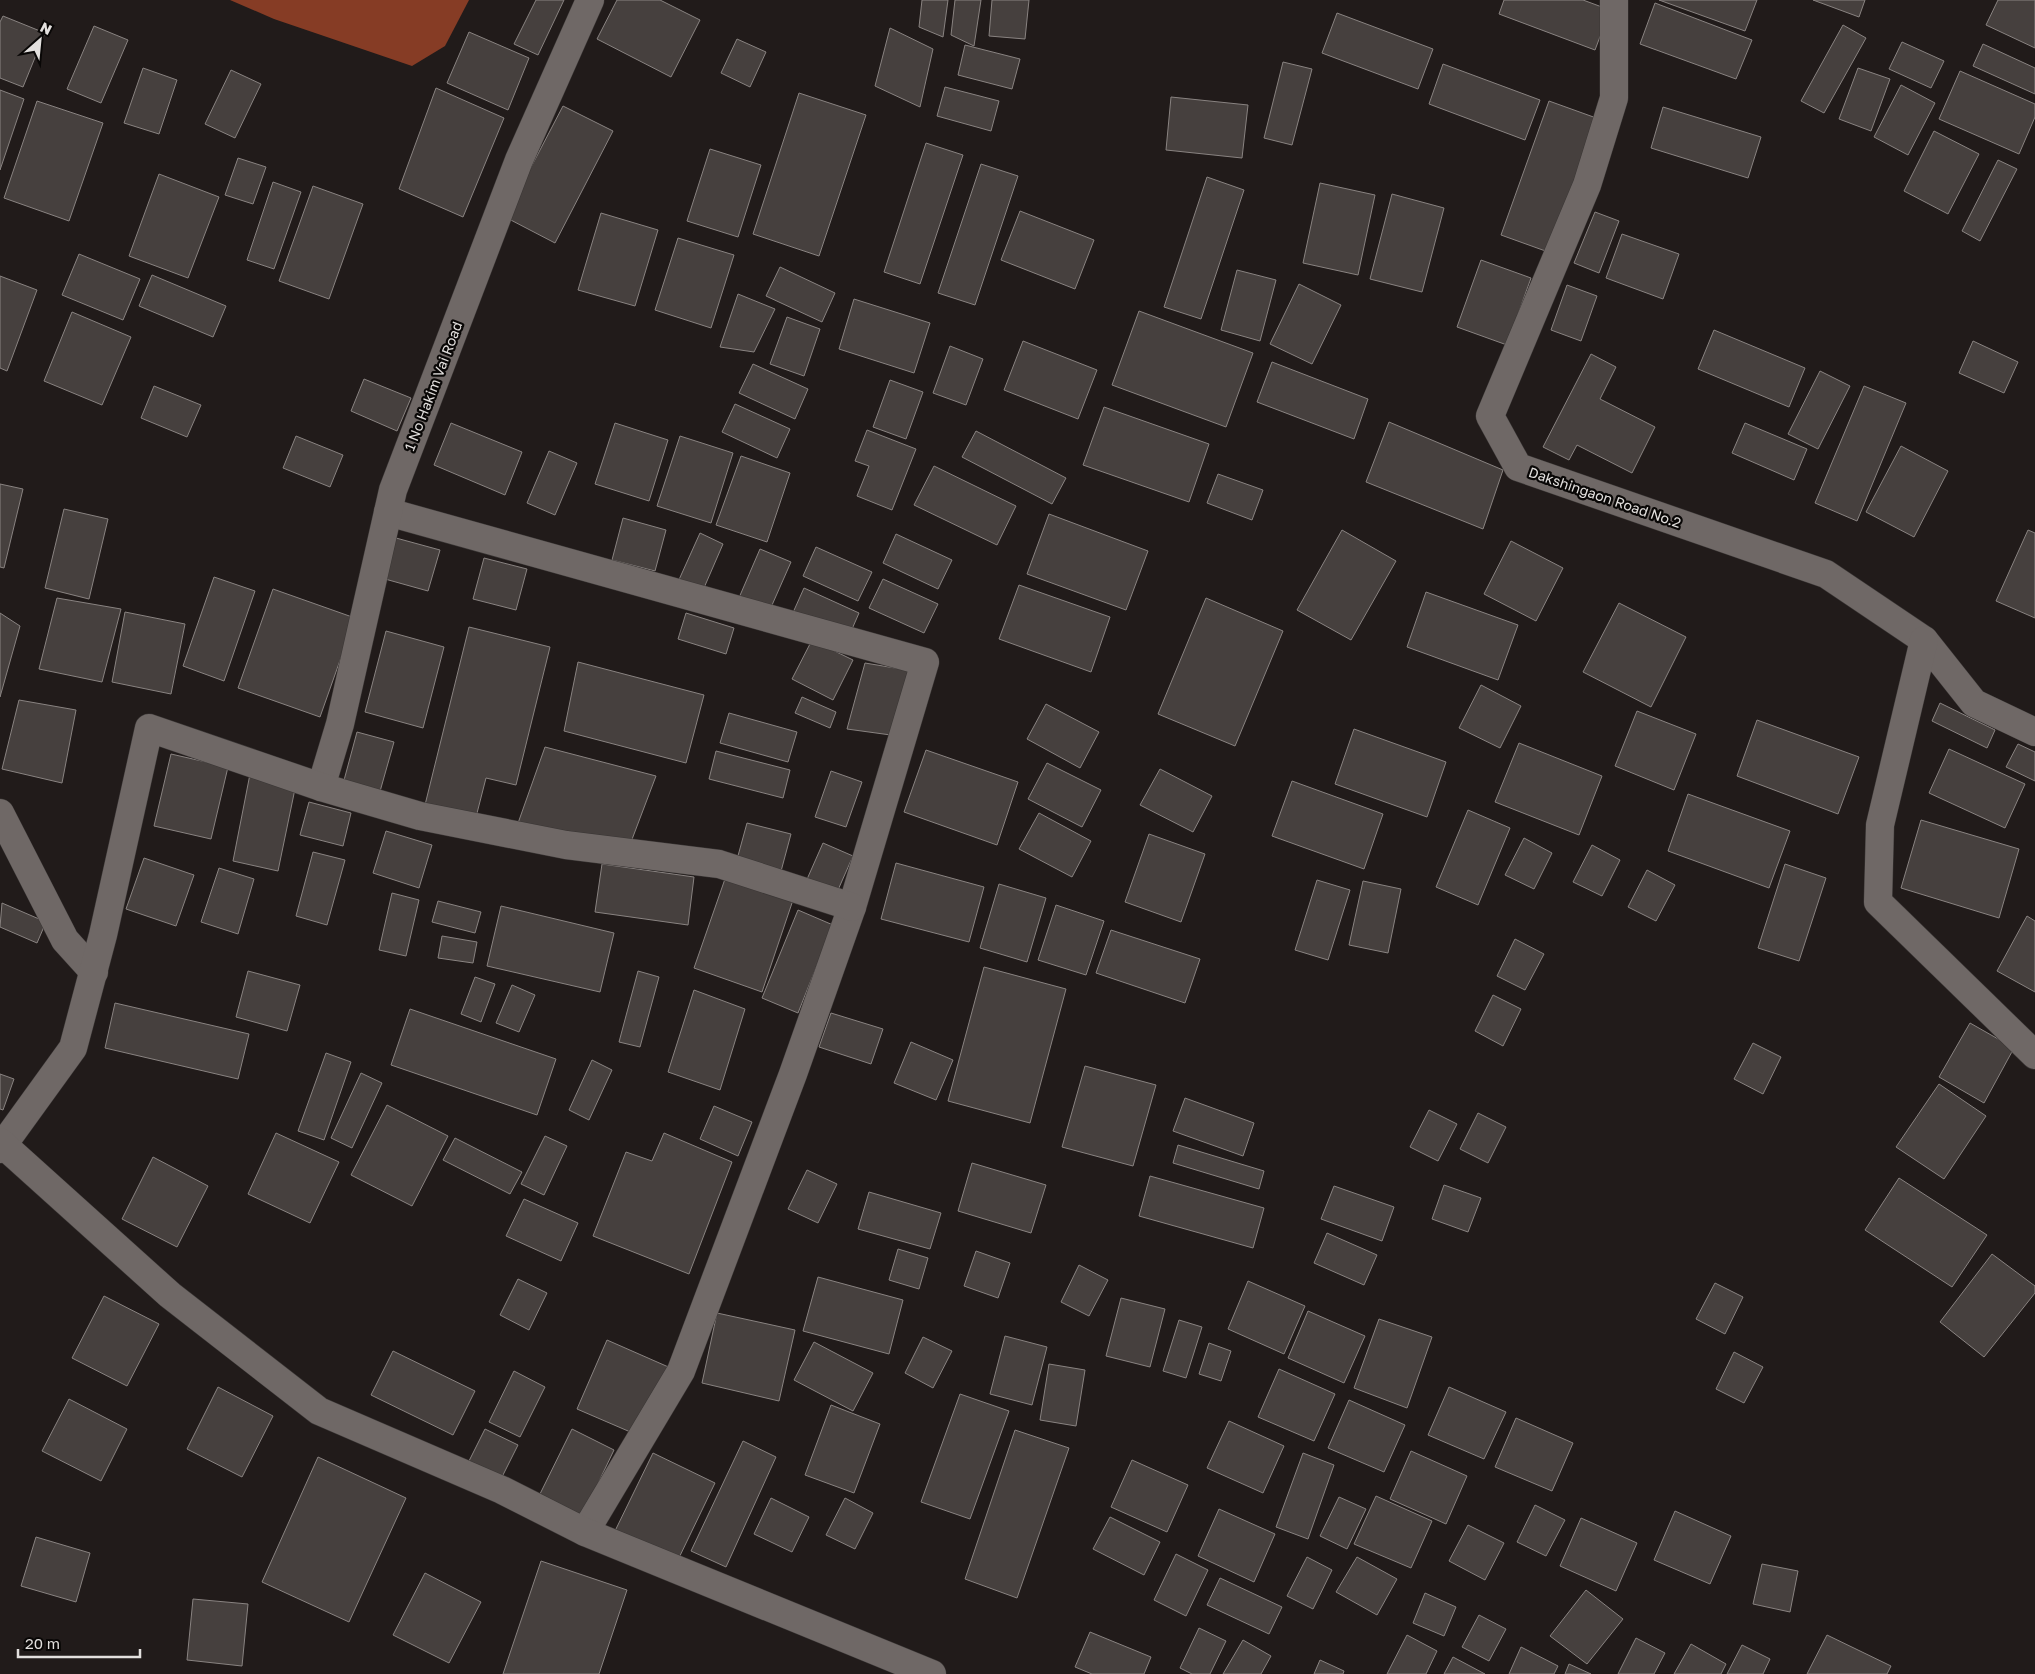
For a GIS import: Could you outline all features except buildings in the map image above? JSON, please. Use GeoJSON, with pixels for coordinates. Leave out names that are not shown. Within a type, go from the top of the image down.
{"type":"FeatureCollection","features":[{"type":"Feature","properties":{"kind":"street","name":"1 No Hakim Vai Road"},"geometry":{"type":"LineString","coordinates":[[321,786],[340,724],[393,490],[519,160],[590,0]]}},
{"type":"Feature","properties":{"kind":"street","name":"Dakshingaon Road No.2"},"geometry":{"type":"LineString","coordinates":[[1614,0],[1614,98],[1587,185],[1490,416],[1518,467],[1826,574],[1924,640],[1974,703],[2035,732]]}},
{"type":"Feature","properties":{"kind":"street"},"geometry":{"type":"LineString","coordinates":[[388,512],[925,662],[852,907],[793,1074],[681,1370],[585,1532]]}},
{"type":"Feature","properties":{"kind":"street"},"geometry":{"type":"LineString","coordinates":[[1924,640],[1880,825],[1878,902],[2035,1055]]}},
{"type":"Feature","properties":{"kind":"street"},"geometry":{"type":"LineString","coordinates":[[852,907],[719,864],[566,845],[420,816],[321,786],[149,728],[94,972],[73,1048],[1,1145],[170,1295],[319,1410],[502,1490],[585,1532],[932,1674]]}},
{"type":"Feature","properties":{"kind":"street"},"geometry":{"type":"LineString","coordinates":[[0,813],[65,940],[94,972]]}},
{"type":"Feature","properties":{"kind":"shaded area"},"geometry":{"type":"Polygon","coordinates":[[[230,0],[469,0],[445,46],[412,66],[274,19],[230,0]]]}}]}
